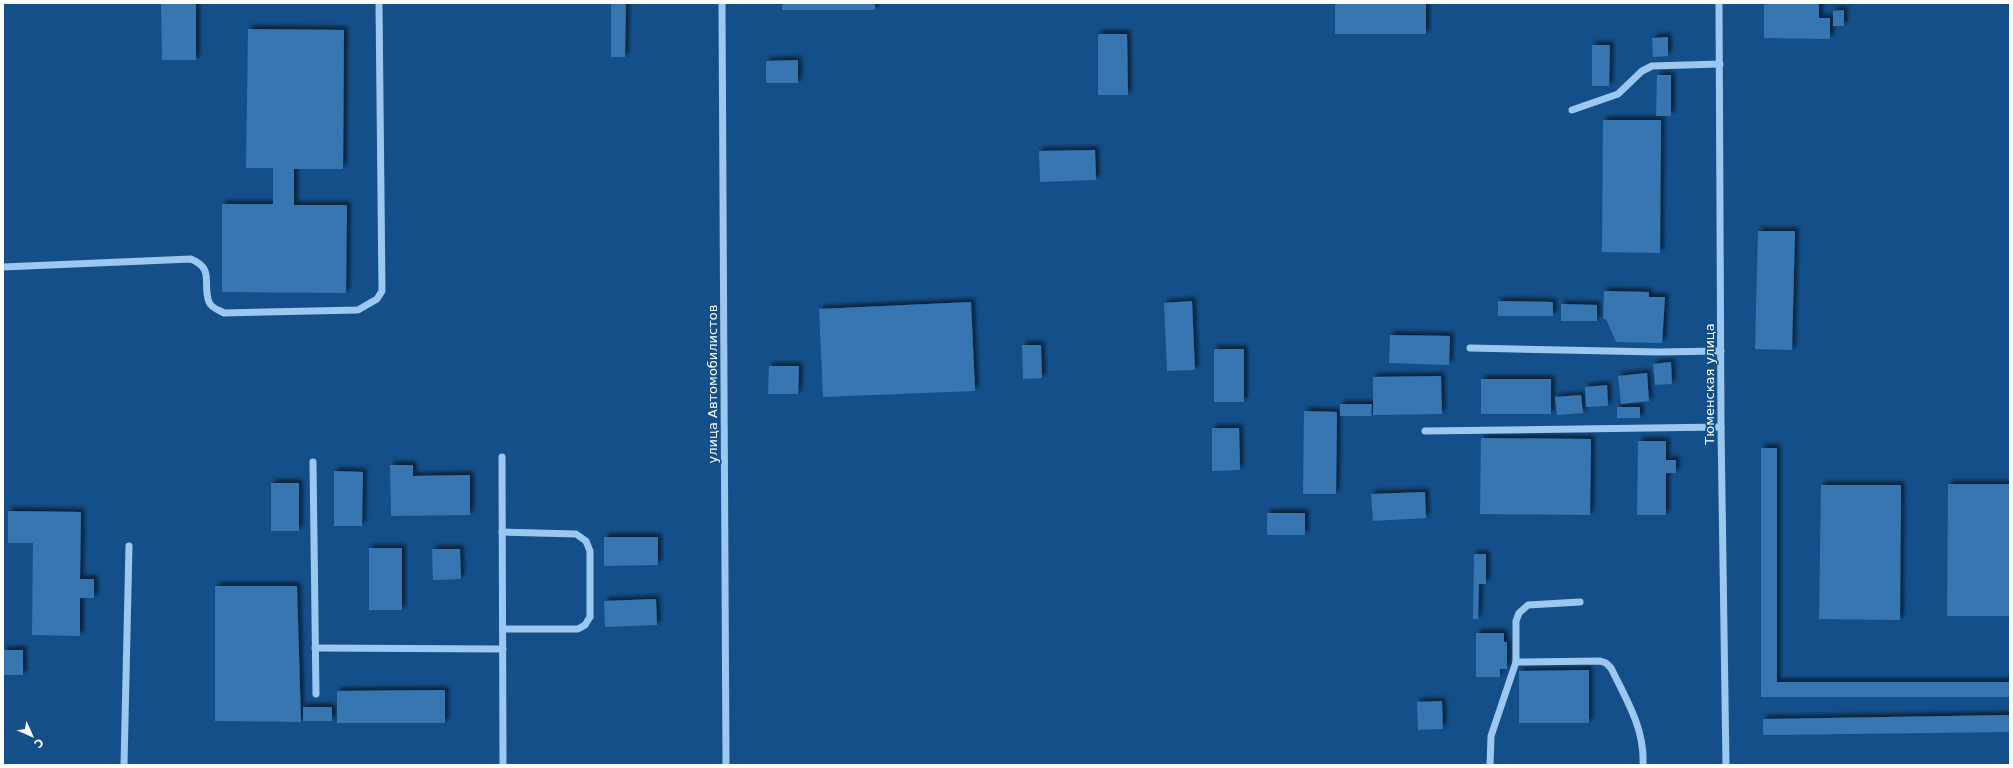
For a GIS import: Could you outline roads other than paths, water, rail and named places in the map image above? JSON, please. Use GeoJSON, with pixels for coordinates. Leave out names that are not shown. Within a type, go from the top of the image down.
{"type":"FeatureCollection","features":[{"type":"Feature","properties":{"kind":"street"},"geometry":{"type":"LineString","coordinates":[[3,267],[191,259],[201,263],[206,272],[209,302],[214,308],[224,313],[358,310],[377,299],[382,291],[379,3]]}},
{"type":"Feature","properties":{"kind":"street","name":"улица Автомобилистов"},"geometry":{"type":"LineString","coordinates":[[722,3],[726,765]]}},
{"type":"Feature","properties":{"kind":"street","name":"Тюменская улица"},"geometry":{"type":"LineString","coordinates":[[1719,3],[1721,427],[1726,765]]}},
{"type":"Feature","properties":{"kind":"street"},"geometry":{"type":"LineString","coordinates":[[1572,110],[1618,94],[1642,71],[1652,66],[1720,64]]}},
{"type":"Feature","properties":{"kind":"street"},"geometry":{"type":"LineString","coordinates":[[1470,348],[1658,352],[1721,351]]}},
{"type":"Feature","properties":{"kind":"street"},"geometry":{"type":"LineString","coordinates":[[1425,431],[1721,427]]}},
{"type":"Feature","properties":{"kind":"street"},"geometry":{"type":"LineString","coordinates":[[502,457],[503,765]]}},
{"type":"Feature","properties":{"kind":"street"},"geometry":{"type":"LineString","coordinates":[[314,462],[316,694]]}},
{"type":"Feature","properties":{"kind":"street"},"geometry":{"type":"LineString","coordinates":[[502,532],[576,534],[586,541],[590,551],[590,617],[585,625],[578,629],[502,629]]}},
{"type":"Feature","properties":{"kind":"street"},"geometry":{"type":"LineString","coordinates":[[124,765],[129,546]]}},
{"type":"Feature","properties":{"kind":"street"},"geometry":{"type":"LineString","coordinates":[[1490,765],[1491,736],[1516,662],[1516,621],[1519,613],[1524,607],[1580,602]]}},
{"type":"Feature","properties":{"kind":"street"},"geometry":{"type":"LineString","coordinates":[[315,648],[502,649]]}},
{"type":"Feature","properties":{"kind":"street"},"geometry":{"type":"LineString","coordinates":[[1516,662],[1600,661],[1611,668],[1639,725],[1643,746],[1644,765]]}}]}
